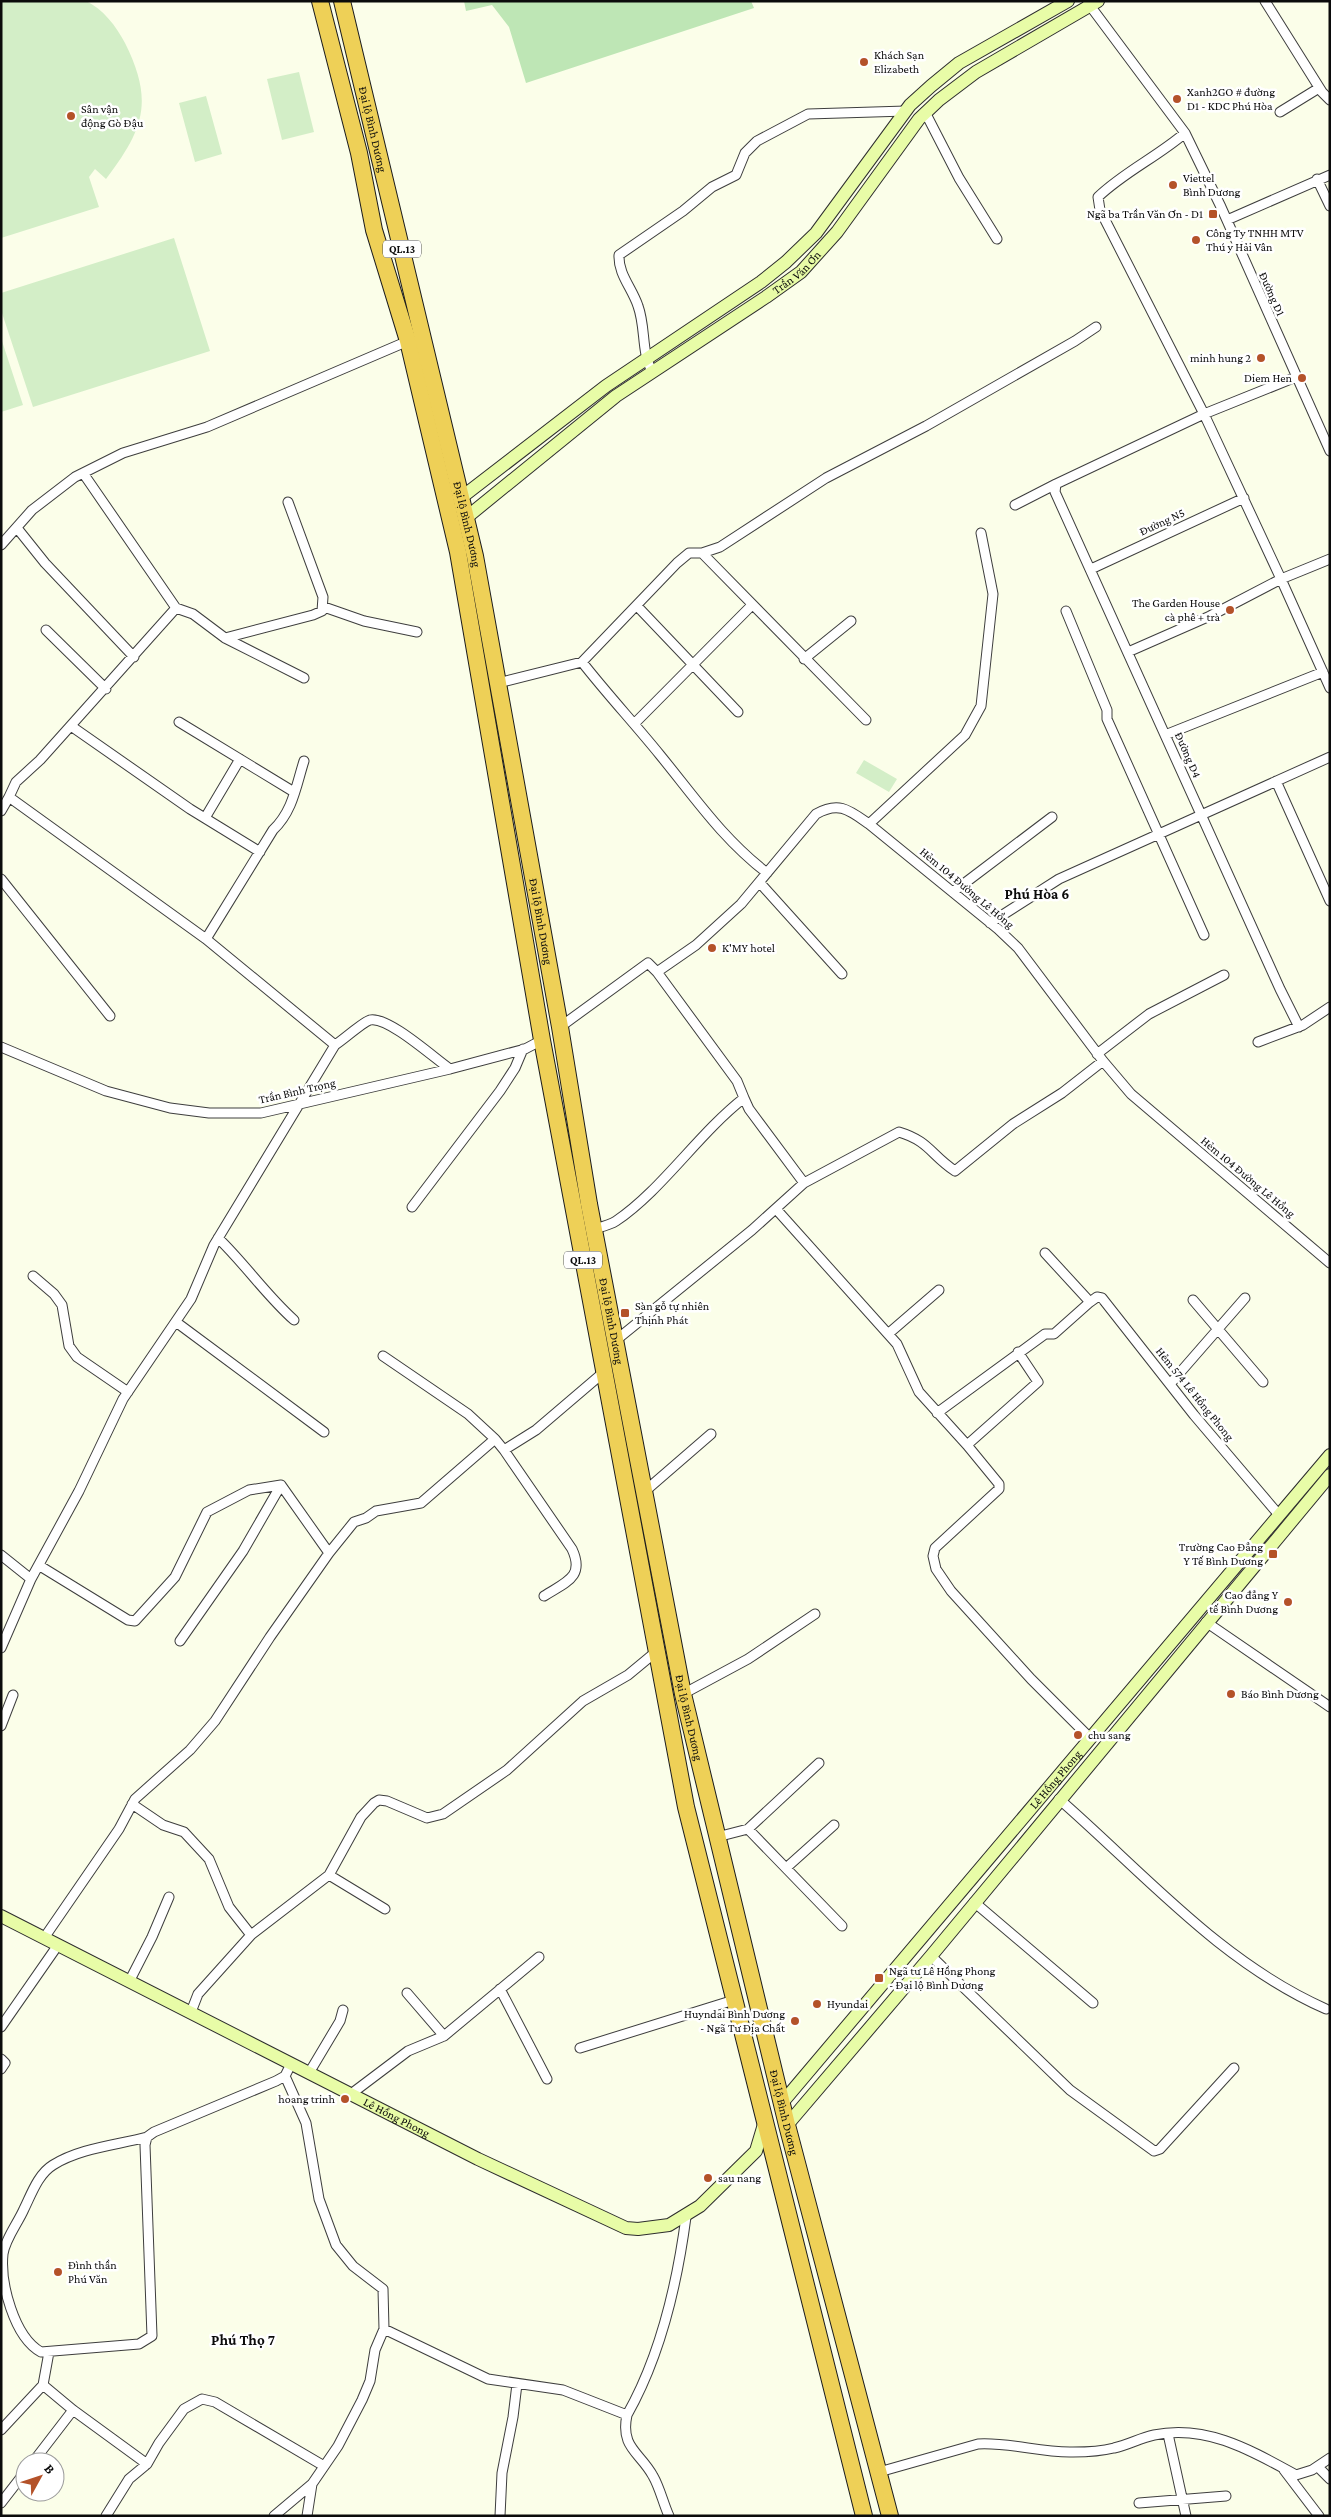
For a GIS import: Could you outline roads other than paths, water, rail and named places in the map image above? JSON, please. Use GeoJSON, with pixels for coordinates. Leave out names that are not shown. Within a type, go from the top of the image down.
{"type":"FeatureCollection","features":[{"type":"Feature","properties":{"kind":"highway","name":"Đại lộ Bình Dương"},"geometry":{"type":"LineString","coordinates":[[320,1],[359,153],[374,230],[408,341],[458,552],[542,1040],[686,1807],[765,2121],[763,2148],[864,2516]]}},
{"type":"Feature","properties":{"kind":"highway","name":"Đại lộ Bình Dương"},"geometry":{"type":"LineString","coordinates":[[342,1],[467,517],[560,1027],[594,1229],[683,1694],[786,2125],[890,2516]]}},
{"type":"Feature","properties":{"kind":"highway"},"geometry":{"type":"LineString","coordinates":[[542,1040],[560,1027]]}},
{"type":"Feature","properties":{"kind":"highway"},"geometry":{"type":"LineString","coordinates":[[765,2121],[781,2104]]}},
{"type":"Feature","properties":{"kind":"highway"},"geometry":{"type":"LineString","coordinates":[[763,2148],[786,2125]]}},
{"type":"Feature","properties":{"kind":"street","name":"Trần Văn Ơn"},"geometry":{"type":"LineString","coordinates":[[462,497],[564,417],[645,359],[761,282],[805,245],[838,205],[906,111],[931,86],[959,63],[1068,1]]}},
{"type":"Feature","properties":{"kind":"street"},"geometry":{"type":"LineString","coordinates":[[1265,1],[1319,88],[1330,100]]}},
{"type":"Feature","properties":{"kind":"street","name":"Trần Văn Ơn"},"geometry":{"type":"LineString","coordinates":[[467,517],[570,432],[652,371],[801,272],[837,232],[925,112],[971,75],[1091,3]]}},
{"type":"Feature","properties":{"kind":"street","name":"Đường D1"},"geometry":{"type":"LineString","coordinates":[[1091,3],[1185,132],[1227,220],[1330,451]]}},
{"type":"Feature","properties":{"kind":"street"},"geometry":{"type":"LineString","coordinates":[[1280,112],[1319,88]]}},
{"type":"Feature","properties":{"kind":"street"},"geometry":{"type":"LineString","coordinates":[[652,371],[645,359],[645,336],[638,306],[618,265],[618,255],[682,211],[712,187],[736,175],[745,153],[757,141],[808,114],[906,111]]}},
{"type":"Feature","properties":{"kind":"street"},"geometry":{"type":"LineString","coordinates":[[925,112],[959,178],[997,240]]}},
{"type":"Feature","properties":{"kind":"street"},"geometry":{"type":"LineString","coordinates":[[1185,132],[1163,152],[1116,180],[1098,197],[1100,210],[1204,414],[1282,579],[1330,688]]}},
{"type":"Feature","properties":{"kind":"street"},"geometry":{"type":"LineString","coordinates":[[1227,220],[1317,179],[1330,175]]}},
{"type":"Feature","properties":{"kind":"street"},"geometry":{"type":"LineString","coordinates":[[1317,179],[1330,206]]}},
{"type":"Feature","properties":{"kind":"street"},"geometry":{"type":"LineString","coordinates":[[498,683],[582,662],[677,563],[689,554],[702,553],[720,547],[826,478],[926,426],[1096,327]]}},
{"type":"Feature","properties":{"kind":"street"},"geometry":{"type":"LineString","coordinates":[[1,545],[32,510],[83,473],[123,453],[207,427],[408,341]]}},
{"type":"Feature","properties":{"kind":"street"},"geometry":{"type":"LineString","coordinates":[[1014,505],[1055,488],[1204,414],[1296,377]]}},
{"type":"Feature","properties":{"kind":"street"},"geometry":{"type":"LineString","coordinates":[[83,473],[176,608],[193,614],[225,638],[304,678]]}},
{"type":"Feature","properties":{"kind":"street","name":"Đường D4"},"geometry":{"type":"LineString","coordinates":[[1055,488],[1165,735],[1299,1027]]}},
{"type":"Feature","properties":{"kind":"street","name":"Đường N5"},"geometry":{"type":"LineString","coordinates":[[1091,568],[1244,498]]}},
{"type":"Feature","properties":{"kind":"street"},"geometry":{"type":"LineString","coordinates":[[225,638],[313,615],[322,611],[324,607],[323,597],[288,502]]}},
{"type":"Feature","properties":{"kind":"street"},"geometry":{"type":"LineString","coordinates":[[16,528],[45,563],[134,656]]}},
{"type":"Feature","properties":{"kind":"street"},"geometry":{"type":"LineString","coordinates":[[869,824],[965,735],[981,706],[994,594],[981,533]]}},
{"type":"Feature","properties":{"kind":"street"},"geometry":{"type":"LineString","coordinates":[[702,553],[866,720]]}},
{"type":"Feature","properties":{"kind":"street"},"geometry":{"type":"LineString","coordinates":[[1128,652],[1210,616],[1282,579],[1328,563]]}},
{"type":"Feature","properties":{"kind":"street"},"geometry":{"type":"LineString","coordinates":[[635,723],[752,605]]}},
{"type":"Feature","properties":{"kind":"street"},"geometry":{"type":"LineString","coordinates":[[637,606],[738,712]]}},
{"type":"Feature","properties":{"kind":"street"},"geometry":{"type":"LineString","coordinates":[[324,607],[364,621],[417,632]]}},
{"type":"Feature","properties":{"kind":"street"},"geometry":{"type":"LineString","coordinates":[[1,811],[16,782],[40,760],[176,608]]}},
{"type":"Feature","properties":{"kind":"street"},"geometry":{"type":"LineString","coordinates":[[1066,611],[1107,710],[1107,719],[1204,935]]}},
{"type":"Feature","properties":{"kind":"street"},"geometry":{"type":"LineString","coordinates":[[804,659],[851,621]]}},
{"type":"Feature","properties":{"kind":"street"},"geometry":{"type":"LineString","coordinates":[[46,630],[106,688]]}},
{"type":"Feature","properties":{"kind":"street"},"geometry":{"type":"LineString","coordinates":[[582,662],[635,723],[706,815],[740,852],[767,874]]}},
{"type":"Feature","properties":{"kind":"street"},"geometry":{"type":"LineString","coordinates":[[1165,735],[1323,672]]}},
{"type":"Feature","properties":{"kind":"street"},"geometry":{"type":"LineString","coordinates":[[179,722],[294,792]]}},
{"type":"Feature","properties":{"kind":"street"},"geometry":{"type":"LineString","coordinates":[[71,726],[205,818],[260,852]]}},
{"type":"Feature","properties":{"kind":"street"},"geometry":{"type":"LineString","coordinates":[[990,923],[1059,879],[1330,757]]}},
{"type":"Feature","properties":{"kind":"street"},"geometry":{"type":"LineString","coordinates":[[205,818],[240,759]]}},
{"type":"Feature","properties":{"kind":"street"},"geometry":{"type":"LineString","coordinates":[[206,939],[273,830],[284,820],[291,806],[304,761]]}},
{"type":"Feature","properties":{"kind":"street"},"geometry":{"type":"LineString","coordinates":[[1276,781],[1330,901]]}},
{"type":"Feature","properties":{"kind":"street"},"geometry":{"type":"LineString","coordinates":[[9,797],[206,939],[335,1045]]}},
{"type":"Feature","properties":{"kind":"street","name":"Hẻm 104 Đường Lê Hồng"},"geometry":{"type":"LineString","coordinates":[[658,972],[716,928],[760,883],[816,814],[828,808],[841,808],[852,812],[953,892],[1018,948],[1100,1058],[1131,1094],[1330,1263]]}},
{"type":"Feature","properties":{"kind":"street"},"geometry":{"type":"LineString","coordinates":[[953,892],[1052,817]]}},
{"type":"Feature","properties":{"kind":"street"},"geometry":{"type":"LineString","coordinates":[[1,879],[110,1016]]}},
{"type":"Feature","properties":{"kind":"street"},"geometry":{"type":"LineString","coordinates":[[760,883],[842,974]]}},
{"type":"Feature","properties":{"kind":"street"},"geometry":{"type":"LineString","coordinates":[[560,1027],[648,963],[658,972],[737,1081],[749,1109],[804,1183]]}},
{"type":"Feature","properties":{"kind":"street"},"geometry":{"type":"LineString","coordinates":[[616,1341],[776,1209],[804,1183],[899,1132],[914,1136],[925,1143],[955,1171],[1013,1124],[1062,1093],[1149,1014],[1224,975]]}},
{"type":"Feature","properties":{"kind":"street"},"geometry":{"type":"LineString","coordinates":[[1258,1042],[1299,1027],[1330,1008]]}},
{"type":"Feature","properties":{"kind":"street"},"geometry":{"type":"LineString","coordinates":[[1,1648],[31,1579],[40,1566],[128,1392],[191,1299],[218,1238],[302,1104],[335,1045],[369,1020],[380,1021],[395,1027],[450,1069]]}},
{"type":"Feature","properties":{"kind":"street","name":"Trần Bình Trọng"},"geometry":{"type":"LineString","coordinates":[[1,1047],[106,1091],[170,1108],[209,1113],[262,1113],[450,1069],[523,1049],[542,1040]]}},
{"type":"Feature","properties":{"kind":"street"},"geometry":{"type":"LineString","coordinates":[[412,1207],[500,1091],[515,1068],[523,1049]]}},
{"type":"Feature","properties":{"kind":"street"},"geometry":{"type":"LineString","coordinates":[[594,1229],[614,1222],[632,1208],[662,1180],[713,1125],[744,1098]]}},
{"type":"Feature","properties":{"kind":"street"},"geometry":{"type":"LineString","coordinates":[[776,1209],[897,1344],[919,1392],[999,1484],[999,1489],[935,1548],[933,1556],[936,1569],[951,1591],[1030,1679],[1090,1738]]}},
{"type":"Feature","properties":{"kind":"street"},"geometry":{"type":"LineString","coordinates":[[218,1238],[236,1255],[273,1301],[294,1320]]}},
{"type":"Feature","properties":{"kind":"street"},"geometry":{"type":"LineString","coordinates":[[937,1413],[1046,1333],[1054,1334],[1090,1302],[1045,1253]]}},
{"type":"Feature","properties":{"kind":"street"},"geometry":{"type":"LineString","coordinates":[[33,1276],[54,1294],[62,1305],[69,1346],[77,1357],[128,1392]]}},
{"type":"Feature","properties":{"kind":"street"},"geometry":{"type":"LineString","coordinates":[[888,1334],[939,1290]]}},
{"type":"Feature","properties":{"kind":"street","name":"Hẻm 574 Lê Hồng Phong"},"geometry":{"type":"LineString","coordinates":[[1090,1302],[1097,1297],[1102,1298],[1170,1384],[1279,1514]]}},
{"type":"Feature","properties":{"kind":"street"},"geometry":{"type":"LineString","coordinates":[[1170,1384],[1245,1298]]}},
{"type":"Feature","properties":{"kind":"street"},"geometry":{"type":"LineString","coordinates":[[1193,1300],[1263,1382]]}},
{"type":"Feature","properties":{"kind":"street"},"geometry":{"type":"LineString","coordinates":[[176,1322],[324,1432]]}},
{"type":"Feature","properties":{"kind":"street"},"geometry":{"type":"LineString","coordinates":[[967,1445],[1038,1382],[1018,1352]]}},
{"type":"Feature","properties":{"kind":"street"},"geometry":{"type":"LineString","coordinates":[[383,1356],[468,1414],[494,1439],[504,1450],[572,1549],[578,1568],[574,1575],[544,1596]]}},
{"type":"Feature","properties":{"kind":"street"},"geometry":{"type":"LineString","coordinates":[[504,1450],[536,1430],[604,1372]]}},
{"type":"Feature","properties":{"kind":"street"},"geometry":{"type":"LineString","coordinates":[[644,1492],[711,1434]]}},
{"type":"Feature","properties":{"kind":"street"},"geometry":{"type":"LineString","coordinates":[[44,1938],[119,1829],[132,1804],[190,1750],[214,1721],[248,1669],[329,1554],[354,1522],[366,1518],[376,1510],[421,1503],[494,1439]]}},
{"type":"Feature","properties":{"kind":"street","name":"Lê Hồng Phong"},"geometry":{"type":"LineString","coordinates":[[781,2104],[1330,1455]]}},
{"type":"Feature","properties":{"kind":"street","name":"Lê Hồng Phong"},"geometry":{"type":"LineString","coordinates":[[786,2125],[931,1956],[1059,1799],[1117,1732],[1206,1622],[1330,1475]]}},
{"type":"Feature","properties":{"kind":"street"},"geometry":{"type":"LineString","coordinates":[[40,1566],[128,1620],[135,1621],[175,1577],[207,1512],[249,1490],[281,1485]]}},
{"type":"Feature","properties":{"kind":"street"},"geometry":{"type":"LineString","coordinates":[[281,1485],[329,1554]]}},
{"type":"Feature","properties":{"kind":"street"},"geometry":{"type":"LineString","coordinates":[[180,1641],[243,1551],[281,1485]]}},
{"type":"Feature","properties":{"kind":"street"},"geometry":{"type":"LineString","coordinates":[[1,1554],[31,1579]]}},
{"type":"Feature","properties":{"kind":"street"},"geometry":{"type":"LineString","coordinates":[[683,1694],[748,1658],[815,1614]]}},
{"type":"Feature","properties":{"kind":"street"},"geometry":{"type":"LineString","coordinates":[[1206,1622],[1330,1707]]}},
{"type":"Feature","properties":{"kind":"street"},"geometry":{"type":"LineString","coordinates":[[191,2012],[198,1994],[251,1935],[329,1875],[361,1817],[374,1803],[379,1800],[387,1801],[427,1818],[443,1814],[507,1770],[583,1701],[628,1675],[656,1651]]}},
{"type":"Feature","properties":{"kind":"street"},"geometry":{"type":"LineString","coordinates":[[1,1726],[13,1695]]}},
{"type":"Feature","properties":{"kind":"street"},"geometry":{"type":"LineString","coordinates":[[717,1836],[748,1829],[819,1763]]}},
{"type":"Feature","properties":{"kind":"street"},"geometry":{"type":"LineString","coordinates":[[1059,1799],[1167,1899],[1231,1953],[1267,1978],[1326,2010]]}},
{"type":"Feature","properties":{"kind":"street"},"geometry":{"type":"LineString","coordinates":[[132,1804],[163,1825],[184,1832],[209,1859],[216,1871],[229,1907],[251,1935]]}},
{"type":"Feature","properties":{"kind":"street"},"geometry":{"type":"LineString","coordinates":[[786,1868],[834,1825]]}},
{"type":"Feature","properties":{"kind":"street"},"geometry":{"type":"LineString","coordinates":[[748,1829],[842,1926]]}},
{"type":"Feature","properties":{"kind":"street"},"geometry":{"type":"LineString","coordinates":[[329,1875],[385,1909]]}},
{"type":"Feature","properties":{"kind":"street"},"geometry":{"type":"LineString","coordinates":[[130,1980],[152,1937],[169,1897]]}},
{"type":"Feature","properties":{"kind":"street"},"geometry":{"type":"LineString","coordinates":[[974,1902],[1093,2003]]}},
{"type":"Feature","properties":{"kind":"street","name":"Lê Hồng Phong"},"geometry":{"type":"LineString","coordinates":[[1,1916],[191,2012],[288,2070],[309,2073],[478,2159],[626,2228],[638,2229],[669,2225],[686,2217],[763,2148]]}},
{"type":"Feature","properties":{"kind":"street"},"geometry":{"type":"LineString","coordinates":[[1,2027],[58,1945]]}},
{"type":"Feature","properties":{"kind":"street"},"geometry":{"type":"LineString","coordinates":[[931,1956],[1070,2090],[1154,2151],[1160,2149],[1234,2068]]}},
{"type":"Feature","properties":{"kind":"street"},"geometry":{"type":"LineString","coordinates":[[351,2094],[408,2051],[444,2036],[539,1957]]}},
{"type":"Feature","properties":{"kind":"street"},"geometry":{"type":"LineString","coordinates":[[500,1989],[547,2079]]}},
{"type":"Feature","properties":{"kind":"street"},"geometry":{"type":"LineString","coordinates":[[407,1993],[444,2036]]}},
{"type":"Feature","properties":{"kind":"street"},"geometry":{"type":"LineString","coordinates":[[580,2048],[734,2000]]}},
{"type":"Feature","properties":{"kind":"street"},"geometry":{"type":"LineString","coordinates":[[309,2073],[342,2017],[343,2010]]}},
{"type":"Feature","properties":{"kind":"street"},"geometry":{"type":"LineString","coordinates":[[1,2059],[6,2063],[1,2069]]}},
{"type":"Feature","properties":{"kind":"street"},"geometry":{"type":"LineString","coordinates":[[147,2137],[144,2145],[152,2336],[139,2344],[41,2352],[35,2348],[16,2320],[6,2299],[2,2279],[2,2254],[34,2187],[51,2166],[76,2154],[147,2137],[154,2132],[223,2104],[288,2070],[306,2123],[313,2174],[326,2222],[342,2254],[382,2289],[384,2328],[375,2350],[370,2381],[338,2446],[312,2484],[274,2516]]}},
{"type":"Feature","properties":{"kind":"street"},"geometry":{"type":"LineString","coordinates":[[669,2516],[653,2475],[630,2448],[624,2432],[627,2415],[643,2387],[668,2312],[681,2254],[686,2217]]}},
{"type":"Feature","properties":{"kind":"street"},"geometry":{"type":"LineString","coordinates":[[384,2328],[488,2379],[563,2390],[627,2415]]}},
{"type":"Feature","properties":{"kind":"street"},"geometry":{"type":"LineString","coordinates":[[1,2430],[42,2385],[49,2352]]}},
{"type":"Feature","properties":{"kind":"street"},"geometry":{"type":"LineString","coordinates":[[500,2516],[502,2473],[513,2417],[517,2384]]}},
{"type":"Feature","properties":{"kind":"street"},"geometry":{"type":"LineString","coordinates":[[42,2385],[147,2464]]}},
{"type":"Feature","properties":{"kind":"street"},"geometry":{"type":"LineString","coordinates":[[106,2516],[129,2479],[147,2464],[159,2443],[184,2409],[202,2399],[215,2402],[324,2466]]}},
{"type":"Feature","properties":{"kind":"street"},"geometry":{"type":"LineString","coordinates":[[41,2452],[73,2410]]}},
{"type":"Feature","properties":{"kind":"street"},"geometry":{"type":"LineString","coordinates":[[879,2472],[978,2444],[995,2443],[1073,2452],[1114,2448],[1136,2439],[1168,2434],[1216,2436],[1238,2444],[1296,2475],[1318,2467],[1330,2458]]}},
{"type":"Feature","properties":{"kind":"street"},"geometry":{"type":"LineString","coordinates":[[1168,2434],[1186,2516]]}},
{"type":"Feature","properties":{"kind":"street"},"geometry":{"type":"LineString","coordinates":[[1318,2467],[1330,2479]]}},
{"type":"Feature","properties":{"kind":"street"},"geometry":{"type":"LineString","coordinates":[[1282,2468],[1318,2516]]}},
{"type":"Feature","properties":{"kind":"street"},"geometry":{"type":"LineString","coordinates":[[307,2516],[312,2484]]}},
{"type":"Feature","properties":{"kind":"street"},"geometry":{"type":"LineString","coordinates":[[1,2503],[15,2485]]}},
{"type":"Feature","properties":{"kind":"street"},"geometry":{"type":"LineString","coordinates":[[1139,2502],[1226,2496]]}},
{"type":"Feature","properties":{"kind":"place","name":"Khách Sạn Elizabeth"},"geometry":{"type":"Point","coordinates":[864,62]}},
{"type":"Feature","properties":{"kind":"place","name":"Xanh2GO # đường D1 - KDC Phú Hòa"},"geometry":{"type":"Point","coordinates":[1177,99]}},
{"type":"Feature","properties":{"kind":"place","name":"Sân vận động Gò Đậu"},"geometry":{"type":"Point","coordinates":[71,116]}},
{"type":"Feature","properties":{"kind":"place","name":"Viettel Bình Dương"},"geometry":{"type":"Point","coordinates":[1173,185]}},
{"type":"Feature","properties":{"kind":"place","name":"Ngã ba Trần Văn Ơn - D1"},"geometry":{"type":"Point","coordinates":[1213,214]}},
{"type":"Feature","properties":{"kind":"place","name":"Công Ty TNHH MTV Thú y Hải Vân"},"geometry":{"type":"Point","coordinates":[1196,240]}},
{"type":"Feature","properties":{"kind":"place","name":"minh hung 2"},"geometry":{"type":"Point","coordinates":[1261,358]}},
{"type":"Feature","properties":{"kind":"place","name":"Diem Hen"},"geometry":{"type":"Point","coordinates":[1302,378]}},
{"type":"Feature","properties":{"kind":"place","name":"The Garden House cà phê + trà"},"geometry":{"type":"Point","coordinates":[1230,610]}},
{"type":"Feature","properties":{"kind":"place","name":"K'MY hotel"},"geometry":{"type":"Point","coordinates":[712,948]}},
{"type":"Feature","properties":{"kind":"place","name":"Sàn gỗ tự nhiên Thịnh Phát"},"geometry":{"type":"Point","coordinates":[625,1313]}},
{"type":"Feature","properties":{"kind":"place","name":"Trường Cao Đẳng Y Tế Bình Dương"},"geometry":{"type":"Point","coordinates":[1273,1554]}},
{"type":"Feature","properties":{"kind":"place","name":"Cao đẳng Y tế Bình Dương"},"geometry":{"type":"Point","coordinates":[1288,1602]}},
{"type":"Feature","properties":{"kind":"place","name":"Báo Bình Dương"},"geometry":{"type":"Point","coordinates":[1231,1694]}},
{"type":"Feature","properties":{"kind":"place","name":"chu sang"},"geometry":{"type":"Point","coordinates":[1078,1735]}},
{"type":"Feature","properties":{"kind":"place","name":"Ngã tư Lê Hồng Phong - Đại lộ Bình Dương"},"geometry":{"type":"Point","coordinates":[879,1978]}},
{"type":"Feature","properties":{"kind":"place","name":"Hyundai"},"geometry":{"type":"Point","coordinates":[817,2004]}},
{"type":"Feature","properties":{"kind":"place","name":"Huyndai Bình Dương - Ngã Tư Địa Chất"},"geometry":{"type":"Point","coordinates":[795,2021]}},
{"type":"Feature","properties":{"kind":"place","name":"hoang trinh"},"geometry":{"type":"Point","coordinates":[345,2099]}},
{"type":"Feature","properties":{"kind":"place","name":"sau nang"},"geometry":{"type":"Point","coordinates":[708,2178]}},
{"type":"Feature","properties":{"kind":"place","name":"Đình thần Phú Văn"},"geometry":{"type":"Point","coordinates":[58,2272]}},
{"type":"Feature","properties":{"kind":"district","name":"Phú Hòa 6"},"geometry":{"type":"Point","coordinates":[1037,894]}},
{"type":"Feature","properties":{"kind":"district","name":"Phú Thọ 7"},"geometry":{"type":"Point","coordinates":[243,2340]}}]}
